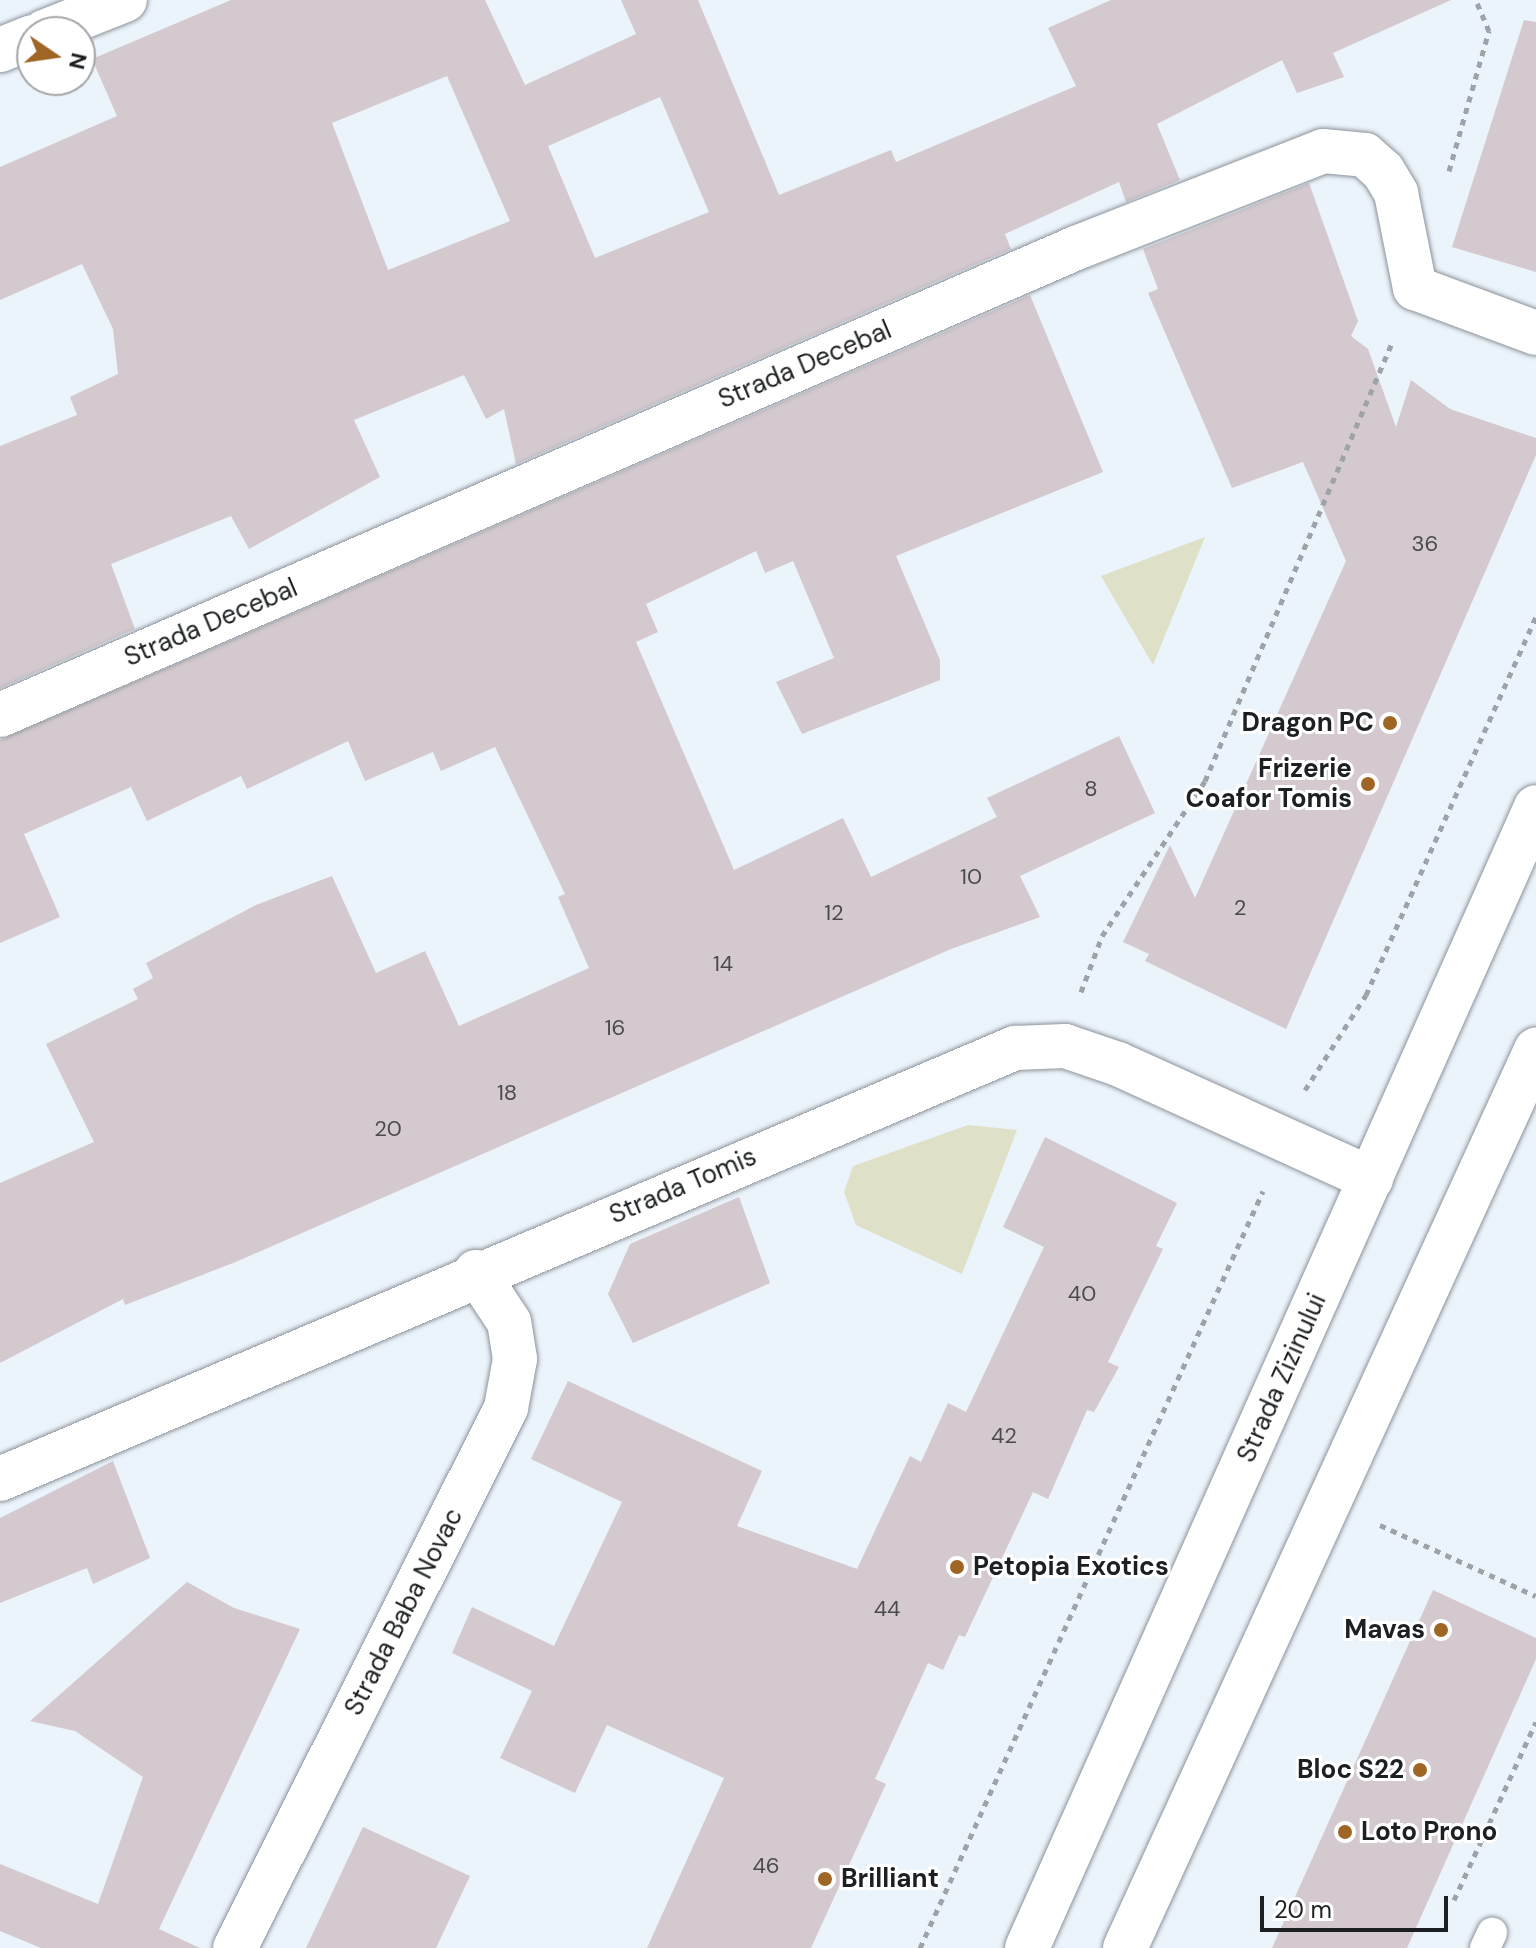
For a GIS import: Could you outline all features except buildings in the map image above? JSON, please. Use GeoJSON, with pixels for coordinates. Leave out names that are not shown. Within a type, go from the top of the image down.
{"type":"FeatureCollection","features":[{"type":"Feature","properties":{"kind":"street"},"geometry":{"type":"LineString","coordinates":[[84,16],[125,0]]}},
{"type":"Feature","properties":{"kind":"street","name":"Strada Decebal"},"geometry":{"type":"LineString","coordinates":[[0,715],[1288,161],[1345,150],[1383,171],[1396,193],[1415,288]]}},
{"type":"Feature","properties":{"kind":"street"},"geometry":{"type":"LineString","coordinates":[[1415,288],[1536,333]]}},
{"type":"Feature","properties":{"kind":"street","name":"Strada Zizinului"},"geometry":{"type":"LineString","coordinates":[[1027,1948],[1536,807]]}},
{"type":"Feature","properties":{"kind":"street","name":"Strada Tomis"},"geometry":{"type":"LineString","coordinates":[[0,1479],[476,1272],[1015,1048],[1065,1046],[1118,1064],[1371,1179]]}},
{"type":"Feature","properties":{"kind":"street"},"geometry":{"type":"LineString","coordinates":[[1125,1948],[1325,1499],[1536,1050]]}},
{"type":"Feature","properties":{"kind":"street","name":"Strada Baba Novac"},"geometry":{"type":"LineString","coordinates":[[235,1948],[506,1408],[515,1359],[509,1322],[476,1272]]}},
{"type":"Feature","properties":{"kind":"path"},"geometry":{"type":"LineString","coordinates":[[1446,182],[1489,31],[1476,0]]}},
{"type":"Feature","properties":{"kind":"path"},"geometry":{"type":"LineString","coordinates":[[1094,1001],[1080,995],[1102,936],[1205,781],[1415,288]]}},
{"type":"Feature","properties":{"kind":"path"},"geometry":{"type":"LineString","coordinates":[[920,1948],[1286,1140],[1306,1087],[1366,995],[1536,617]]}},
{"type":"Feature","properties":{"kind":"path"},"geometry":{"type":"LineString","coordinates":[[1292,1081],[1306,1087]]}},
{"type":"Feature","properties":{"kind":"path"},"geometry":{"type":"LineString","coordinates":[[1325,1499],[1536,1596]]}},
{"type":"Feature","properties":{"kind":"path"},"geometry":{"type":"LineString","coordinates":[[1451,1906],[1536,1722]]}},
{"type":"Feature","properties":{"kind":"green space"},"geometry":{"type":"Polygon","coordinates":[[[1205,537],[1153,665],[1101,576],[1205,537]]]}},
{"type":"Feature","properties":{"kind":"green space"},"geometry":{"type":"Polygon","coordinates":[[[968,1125],[1017,1130],[962,1274],[856,1225],[844,1192],[853,1166],[968,1125]]]}},
{"type":"Feature","properties":{"kind":"place","name":"Dragon PC"},"geometry":{"type":"Point","coordinates":[1390,723]}},
{"type":"Feature","properties":{"kind":"place","name":"Frizerie Coafor Tomis"},"geometry":{"type":"Point","coordinates":[1368,784]}},
{"type":"Feature","properties":{"kind":"place","name":"Petopia Exotics"},"geometry":{"type":"Point","coordinates":[957,1567]}},
{"type":"Feature","properties":{"kind":"place","name":"Mavas"},"geometry":{"type":"Point","coordinates":[1441,1630]}},
{"type":"Feature","properties":{"kind":"place","name":"Bloc S22"},"geometry":{"type":"Point","coordinates":[1420,1770]}},
{"type":"Feature","properties":{"kind":"place","name":"Loto Prono"},"geometry":{"type":"Point","coordinates":[1345,1832]}},
{"type":"Feature","properties":{"kind":"place","name":"Brilliant"},"geometry":{"type":"Point","coordinates":[825,1879]}}]}
